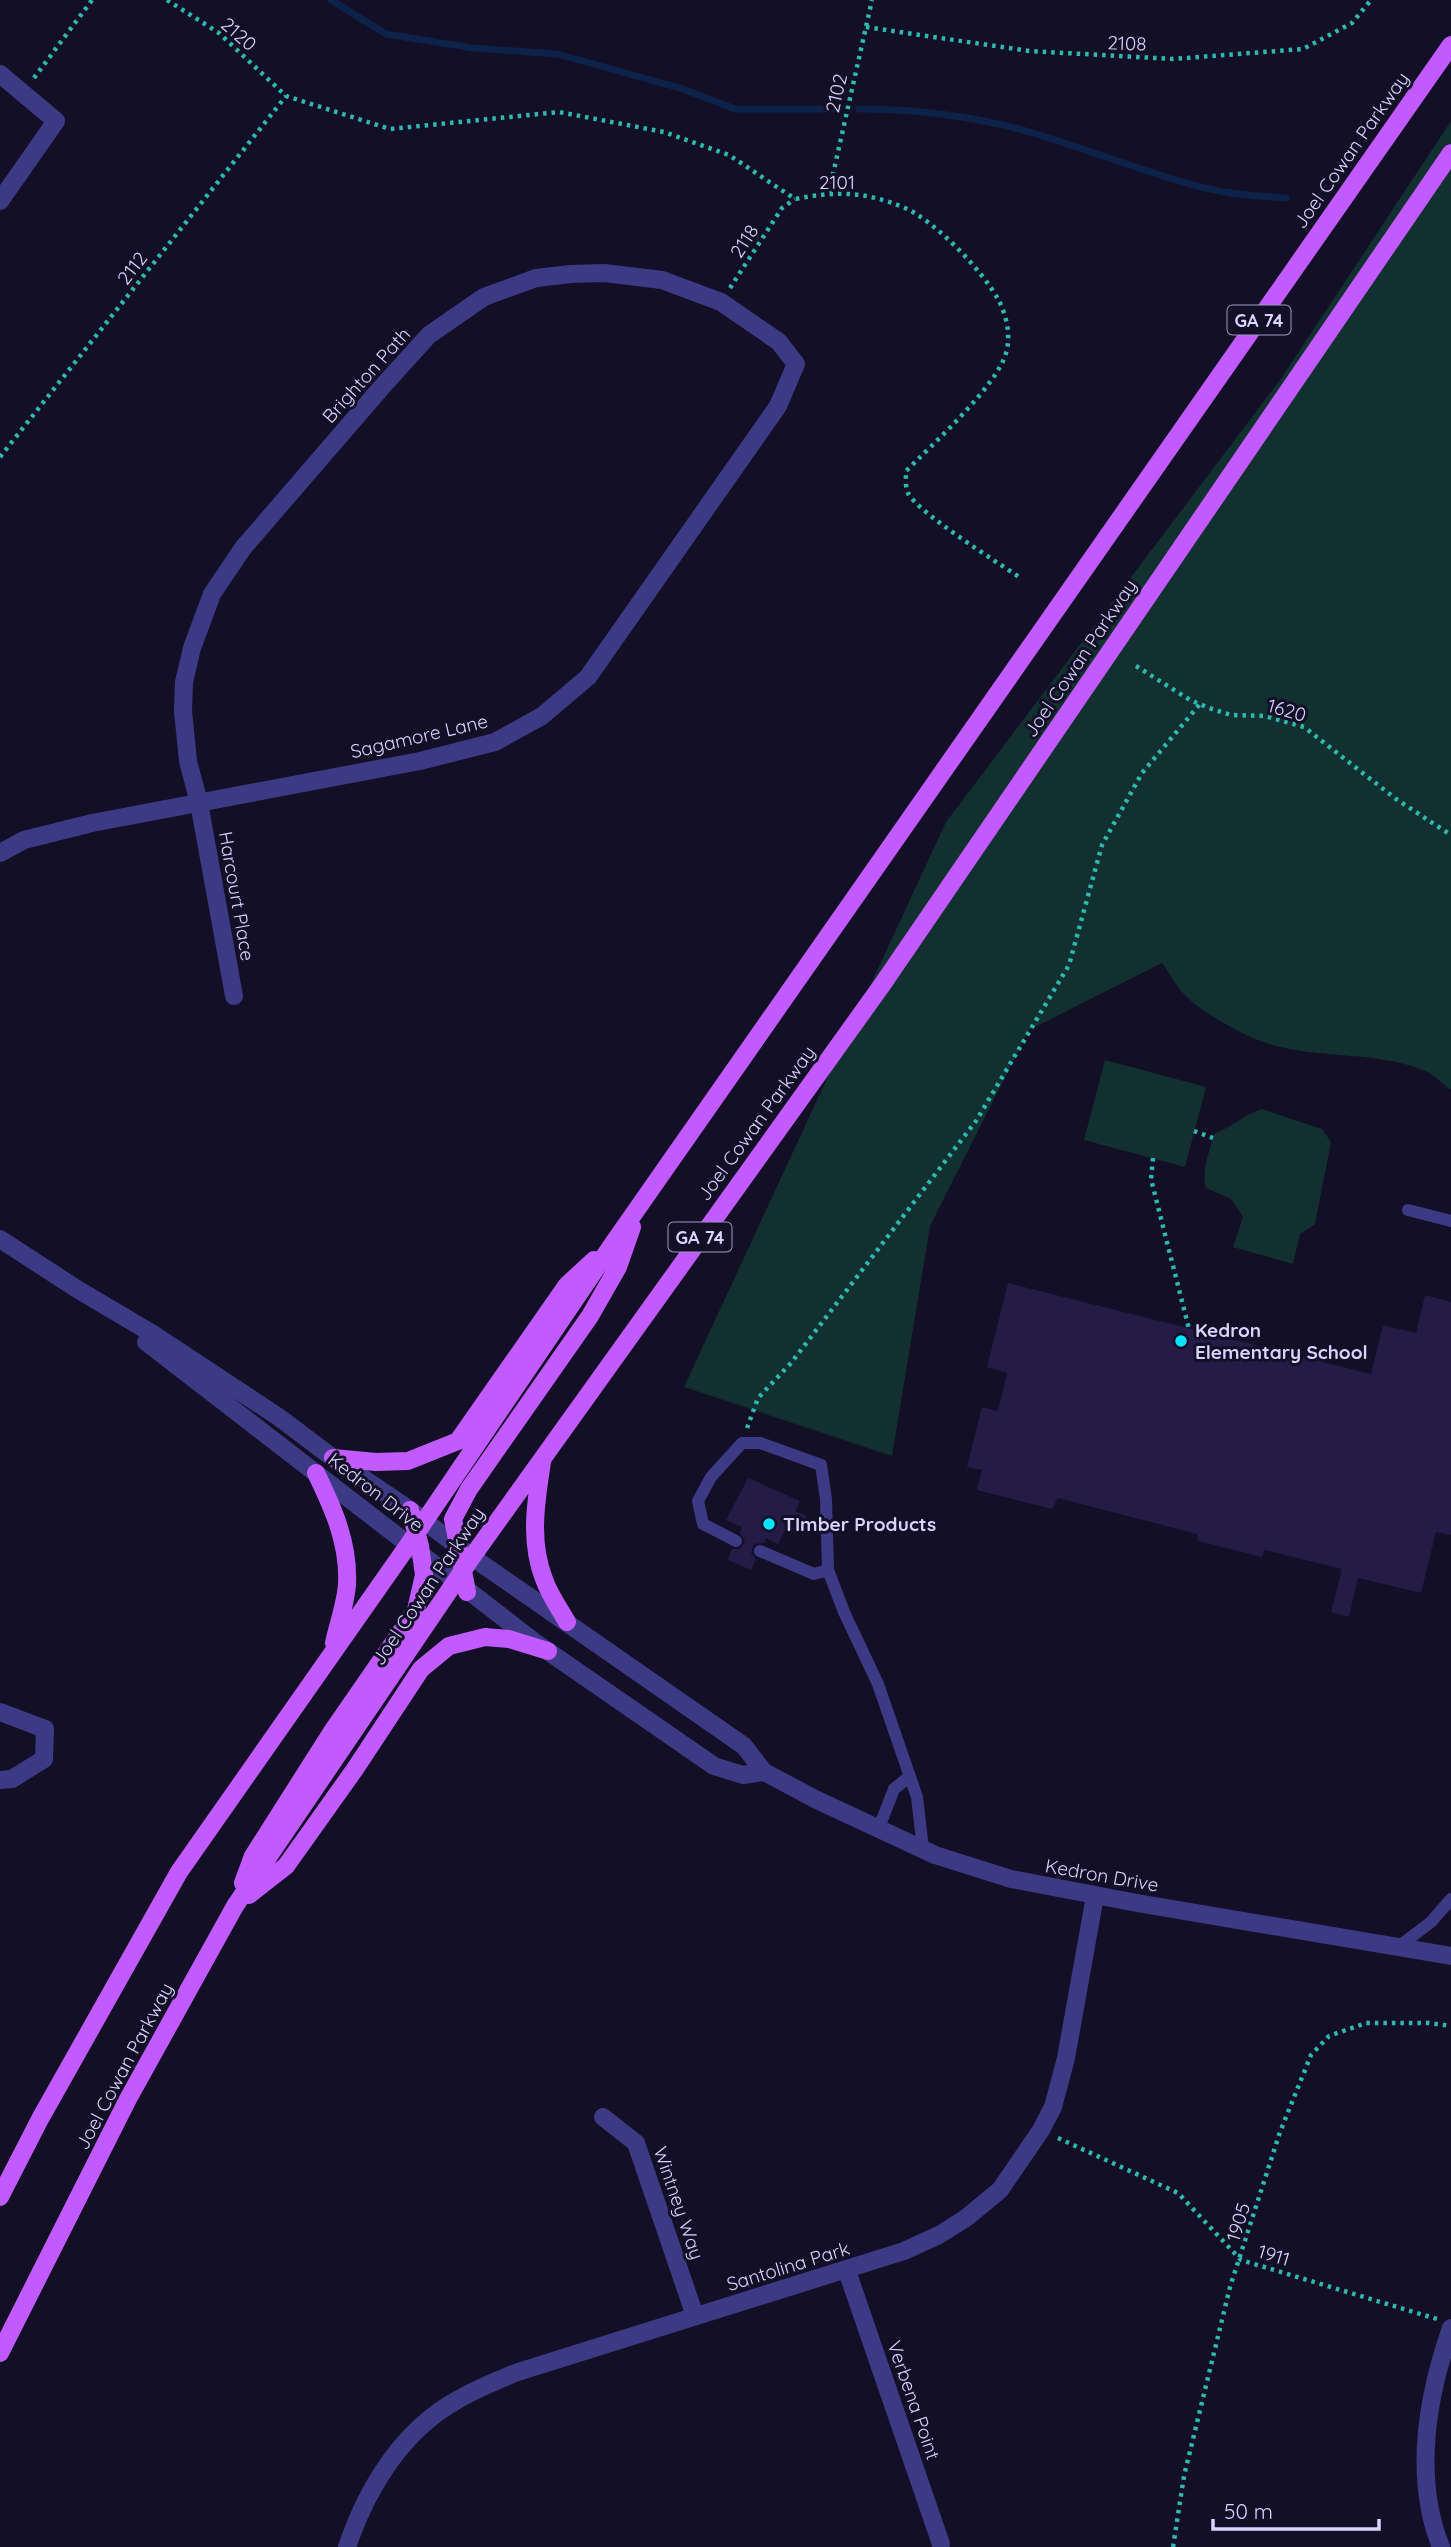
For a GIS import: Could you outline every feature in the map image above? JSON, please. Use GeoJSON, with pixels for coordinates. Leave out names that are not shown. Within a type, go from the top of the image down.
{"type":"FeatureCollection","features":[{"type":"Feature","properties":{"kind":"main road","name":"Joel Cowan Parkway"},"geometry":{"type":"LineString","coordinates":[[0,2197],[40,2119],[179,1872],[416,1533],[614,1242],[1451,44]]}},
{"type":"Feature","properties":{"kind":"main road","name":"Joel Cowan Parkway"},"geometry":{"type":"LineString","coordinates":[[0,2353],[128,2099],[235,1906],[463,1570],[882,985],[1451,153]]}},
{"type":"Feature","properties":{"kind":"main road"},"geometry":{"type":"LineString","coordinates":[[463,1570],[453,1519],[469,1489],[590,1316],[618,1267],[641,1204]]}},
{"type":"Feature","properties":{"kind":"main road"},"geometry":{"type":"LineString","coordinates":[[333,1458],[376,1462],[408,1461],[458,1441],[567,1285],[614,1242]]}},
{"type":"Feature","properties":{"kind":"main road"},"geometry":{"type":"LineString","coordinates":[[542,1458],[536,1498],[534,1544],[544,1580],[567,1622]]}},
{"type":"Feature","properties":{"kind":"main road"},"geometry":{"type":"LineString","coordinates":[[316,1473],[334,1508],[346,1547],[347,1586],[331,1655]]}},
{"type":"Feature","properties":{"kind":"main road"},"geometry":{"type":"LineString","coordinates":[[235,1906],[253,1856],[333,1730],[416,1610],[424,1575],[416,1533]]}},
{"type":"Feature","properties":{"kind":"main road"},"geometry":{"type":"LineString","coordinates":[[235,1906],[286,1866],[421,1669],[450,1646],[485,1637],[509,1639],[548,1651]]}},
{"type":"Feature","properties":{"kind":"street"},"geometry":{"type":"LineString","coordinates":[[0,74],[56,121],[0,201]]}},
{"type":"Feature","properties":{"kind":"street","name":"Brighton Path"},"geometry":{"type":"LineString","coordinates":[[199,803],[188,761],[183,711],[184,682],[200,622],[212,594],[243,548],[429,335],[484,297],[536,278],[604,273],[662,280],[721,302],[779,342],[796,364]]}},
{"type":"Feature","properties":{"kind":"street","name":"Sagamore Lane"},"geometry":{"type":"LineString","coordinates":[[0,853],[24,841],[92,823],[420,761],[495,742],[542,716],[588,677],[596,666],[778,406],[796,364]]}},
{"type":"Feature","properties":{"kind":"street","name":"Harcourt Place"},"geometry":{"type":"LineString","coordinates":[[199,803],[234,996]]}},
{"type":"Feature","properties":{"kind":"street","name":"Kedron Drive"},"geometry":{"type":"LineString","coordinates":[[0,1239],[153,1334],[333,1458],[416,1533],[463,1570],[548,1651],[713,1766],[743,1774],[764,1772]]}},
{"type":"Feature","properties":{"kind":"street","name":"Kedron Drive"},"geometry":{"type":"LineString","coordinates":[[77,1289],[316,1473],[416,1533],[463,1570],[567,1622],[744,1746],[764,1772],[878,1830],[923,1849],[1012,1879],[1095,1896],[1451,1956]]}},
{"type":"Feature","properties":{"kind":"street"},"geometry":{"type":"LineString","coordinates":[[0,1712],[45,1729],[44,1759],[12,1779],[0,1780]]}},
{"type":"Feature","properties":{"kind":"street","name":"Santolina Park"},"geometry":{"type":"LineString","coordinates":[[347,2547],[368,2495],[381,2473],[426,2421],[457,2400],[519,2372],[904,2251],[939,2235],[966,2218],[1000,2190],[1041,2130],[1053,2106],[1063,2070],[1095,1896]]}},
{"type":"Feature","properties":{"kind":"street","name":"Wintney Way"},"geometry":{"type":"LineString","coordinates":[[603,2116],[636,2143],[695,2316]]}},
{"type":"Feature","properties":{"kind":"street","name":"Verbena Point"},"geometry":{"type":"LineString","coordinates":[[847,2271],[941,2544]]}},
{"type":"Feature","properties":{"kind":"street"},"geometry":{"type":"LineString","coordinates":[[1441,2547],[1432,2526],[1426,2444],[1430,2403],[1444,2324]]}},
{"type":"Feature","properties":{"kind":"lane"},"geometry":{"type":"LineString","coordinates":[[1408,1210],[1451,1221]]}},
{"type":"Feature","properties":{"kind":"lane"},"geometry":{"type":"LineString","coordinates":[[736,1541],[703,1524],[698,1501],[711,1477],[741,1443],[760,1443],[821,1465],[826,1499],[828,1570],[844,1612],[878,1684],[910,1776],[917,1797],[923,1849]]}},
{"type":"Feature","properties":{"kind":"lane"},"geometry":{"type":"LineString","coordinates":[[760,1552],[814,1574],[828,1570]]}},
{"type":"Feature","properties":{"kind":"lane"},"geometry":{"type":"LineString","coordinates":[[878,1830],[894,1789],[910,1776]]}},
{"type":"Feature","properties":{"kind":"lane"},"geometry":{"type":"LineString","coordinates":[[1398,1947],[1431,1922],[1451,1899]]}},
{"type":"Feature","properties":{"kind":"path"},"geometry":{"type":"LineString","coordinates":[[24,93],[92,0]]}},
{"type":"Feature","properties":{"kind":"path","name":"2120"},"geometry":{"type":"LineString","coordinates":[[167,0],[219,33],[286,96]]}},
{"type":"Feature","properties":{"kind":"path","name":"2102"},"geometry":{"type":"LineString","coordinates":[[829,192],[872,0]]}},
{"type":"Feature","properties":{"kind":"path","name":"2108"},"geometry":{"type":"LineString","coordinates":[[866,27],[1028,51],[1173,59],[1303,49],[1352,23],[1371,0]]}},
{"type":"Feature","properties":{"kind":"path","name":"2101"},"geometry":{"type":"LineString","coordinates":[[286,96],[390,129],[559,113],[664,132],[729,155],[795,199],[829,192],[868,197],[906,208],[939,229],[999,301],[1008,325],[1007,351],[998,372],[906,471],[905,483],[908,494],[936,519],[1019,577]]}},
{"type":"Feature","properties":{"kind":"path","name":"2112"},"geometry":{"type":"LineString","coordinates":[[0,457],[286,96]]}},
{"type":"Feature","properties":{"kind":"path","name":"2118"},"geometry":{"type":"LineString","coordinates":[[721,302],[782,208],[795,199]]}},
{"type":"Feature","properties":{"kind":"path","name":"1620"},"geometry":{"type":"LineString","coordinates":[[1136,666],[1200,704],[1231,715],[1265,716],[1304,727],[1396,799],[1451,835]]}},
{"type":"Feature","properties":{"kind":"path"},"geometry":{"type":"LineString","coordinates":[[741,1443],[758,1398],[791,1363],[976,1121],[1069,965],[1102,845],[1142,773],[1200,704]]}},
{"type":"Feature","properties":{"kind":"path"},"geometry":{"type":"LineString","coordinates":[[1194,1131],[1213,1138]]}},
{"type":"Feature","properties":{"kind":"path"},"geometry":{"type":"LineString","coordinates":[[1153,1158],[1151,1179],[1189,1329]]}},
{"type":"Feature","properties":{"kind":"path","name":"1905"},"geometry":{"type":"LineString","coordinates":[[1173,2547],[1184,2476],[1230,2287],[1241,2260],[1280,2132],[1311,2055],[1329,2036],[1366,2023],[1429,2023],[1451,2026]]}},
{"type":"Feature","properties":{"kind":"path","name":"1911"},"geometry":{"type":"LineString","coordinates":[[1041,2130],[1178,2193],[1241,2260],[1444,2324]]}},
{"type":"Feature","properties":{"kind":"green space"},"geometry":{"type":"Polygon","coordinates":[[[1451,121],[1451,1090],[1428,1073],[1406,1064],[1366,1057],[1305,1052],[1257,1040],[1222,1022],[1191,1001],[1162,963],[1029,1030],[930,1226],[892,1456],[684,1387],[946,822],[1280,380],[1451,121]]]}},
{"type":"Feature","properties":{"kind":"green space"},"geometry":{"type":"Polygon","coordinates":[[[1105,1060],[1206,1087],[1185,1167],[1084,1140],[1105,1060]]]}},
{"type":"Feature","properties":{"kind":"green space"},"geometry":{"type":"Polygon","coordinates":[[[1262,1109],[1322,1129],[1331,1142],[1315,1224],[1300,1234],[1293,1264],[1233,1247],[1243,1217],[1231,1199],[1206,1188],[1205,1167],[1214,1134],[1262,1109]]]}},
{"type":"Feature","properties":{"kind":"building","name":"Kedron Elementary School"},"geometry":{"type":"Polygon","coordinates":[[[1008,1283],[1371,1374],[1383,1325],[1416,1333],[1425,1295],[1451,1302],[1451,1535],[1436,1532],[1421,1593],[1358,1578],[1349,1617],[1331,1612],[1342,1569],[1265,1550],[1262,1557],[1198,1541],[1197,1534],[1058,1498],[1052,1509],[977,1490],[982,1470],[967,1467],[982,1407],[998,1411],[1007,1373],[987,1367],[1008,1283]]]}},
{"type":"Feature","properties":{"kind":"building","name":"TImber Products"},"geometry":{"type":"Polygon","coordinates":[[[748,1478],[800,1501],[795,1511],[807,1516],[798,1534],[786,1528],[778,1544],[766,1538],[764,1543],[754,1544],[751,1553],[756,1559],[751,1570],[728,1560],[732,1549],[740,1549],[745,1541],[740,1533],[742,1527],[726,1520],[748,1478]]]}},
{"type":"Feature","properties":{"kind":"waterway"},"geometry":{"type":"LineString","coordinates":[[331,0],[386,34],[473,48],[557,54],[680,88],[735,109],[835,109]]}},
{"type":"Feature","properties":{"kind":"waterway"},"geometry":{"type":"LineString","coordinates":[[859,109],[921,112],[983,121],[1044,136],[1198,186],[1235,194],[1286,198]]}},
{"type":"Feature","properties":{"kind":"place","name":"Kedron Elementary School"},"geometry":{"type":"Point","coordinates":[1181,1341]}},
{"type":"Feature","properties":{"kind":"place","name":"TImber Products"},"geometry":{"type":"Point","coordinates":[769,1524]}}]}
